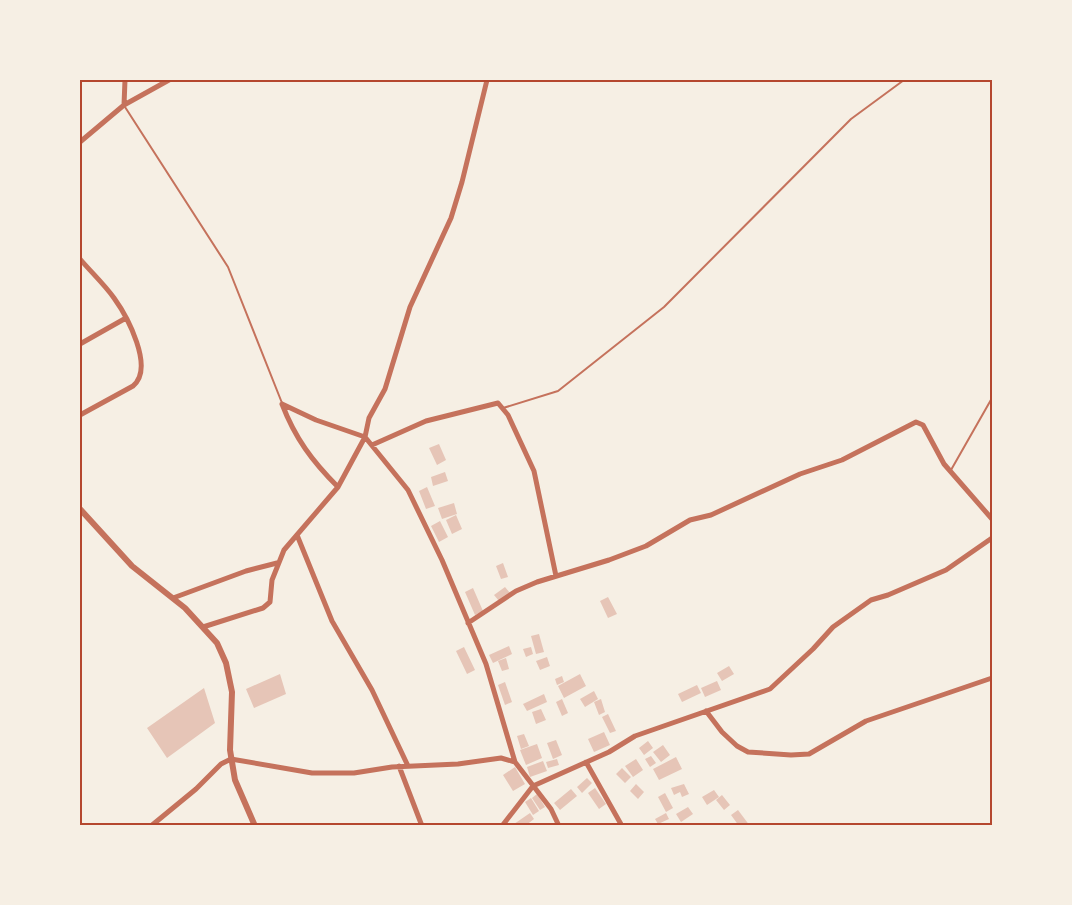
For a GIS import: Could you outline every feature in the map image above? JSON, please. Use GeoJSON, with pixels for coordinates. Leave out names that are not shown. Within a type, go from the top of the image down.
{"type":"FeatureCollection","features":[{"type":"Feature","properties":{"kind":"street"},"geometry":{"type":"LineString","coordinates":[[124,105],[125,80]]}},
{"type":"Feature","properties":{"kind":"street"},"geometry":{"type":"LineString","coordinates":[[80,142],[124,105],[168,80]]}},
{"type":"Feature","properties":{"kind":"street"},"geometry":{"type":"LineString","coordinates":[[203,627],[262,608],[270,602],[272,580],[277,562],[284,550],[338,487],[365,437],[369,418],[385,389],[410,307],[450,218],[465,171],[486,80]]}},
{"type":"Feature","properties":{"kind":"street"},"geometry":{"type":"LineString","coordinates":[[80,259],[113,296],[126,318],[139,348],[142,370],[140,381],[80,415]]}},
{"type":"Feature","properties":{"kind":"street"},"geometry":{"type":"LineString","coordinates":[[80,344],[126,318]]}},
{"type":"Feature","properties":{"kind":"street"},"geometry":{"type":"LineString","coordinates":[[372,445],[426,422],[498,403],[503,408],[534,471],[556,576]]}},
{"type":"Feature","properties":{"kind":"street"},"geometry":{"type":"LineString","coordinates":[[282,404],[315,420],[365,437],[408,490],[442,560],[486,664],[515,762],[551,809],[559,825]]}},
{"type":"Feature","properties":{"kind":"street"},"geometry":{"type":"LineString","coordinates":[[282,404],[287,418],[313,462],[338,487]]}},
{"type":"Feature","properties":{"kind":"street"},"geometry":{"type":"LineString","coordinates":[[468,623],[516,591],[646,546],[690,520],[711,515],[800,474],[842,460],[916,422],[923,425],[938,455],[993,519]]}},
{"type":"Feature","properties":{"kind":"street"},"geometry":{"type":"LineString","coordinates":[[80,508],[132,566],[185,608],[217,643],[226,663],[232,692],[231,759],[235,780],[255,825]]}},
{"type":"Feature","properties":{"kind":"street"},"geometry":{"type":"LineString","coordinates":[[297,535],[332,621],[372,690],[408,766]]}},
{"type":"Feature","properties":{"kind":"street"},"geometry":{"type":"LineString","coordinates":[[502,825],[533,786],[609,752],[635,736],[770,689],[833,627],[871,600],[888,596],[945,570],[993,538]]}},
{"type":"Feature","properties":{"kind":"street"},"geometry":{"type":"LineString","coordinates":[[172,598],[277,562]]}},
{"type":"Feature","properties":{"kind":"street"},"geometry":{"type":"LineString","coordinates":[[706,711],[722,732],[737,746],[748,752],[809,754],[866,721],[993,678]]}},
{"type":"Feature","properties":{"kind":"street"},"geometry":{"type":"LineString","coordinates":[[150,825],[196,789],[220,764],[231,759],[312,773],[354,773],[399,766],[458,764],[501,758],[515,762]]}},
{"type":"Feature","properties":{"kind":"street"},"geometry":{"type":"LineString","coordinates":[[586,762],[622,825]]}},
{"type":"Feature","properties":{"kind":"street"},"geometry":{"type":"LineString","coordinates":[[399,766],[422,825]]}},
{"type":"Feature","properties":{"kind":"lane"},"geometry":{"type":"LineString","coordinates":[[503,408],[558,391],[664,307],[851,119],[904,80]]}},
{"type":"Feature","properties":{"kind":"lane"},"geometry":{"type":"LineString","coordinates":[[124,105],[228,267],[282,404]]}},
{"type":"Feature","properties":{"kind":"lane"},"geometry":{"type":"LineString","coordinates":[[951,471],[993,398]]}},
{"type":"Feature","properties":{"kind":"building"},"geometry":{"type":"Polygon","coordinates":[[[439,444],[446,460],[437,465],[429,448],[439,444]]]}},
{"type":"Feature","properties":{"kind":"building"},"geometry":{"type":"Polygon","coordinates":[[[445,472],[448,481],[433,486],[431,477],[445,472]]]}},
{"type":"Feature","properties":{"kind":"building"},"geometry":{"type":"Polygon","coordinates":[[[427,487],[435,506],[426,509],[419,491],[427,487]]]}},
{"type":"Feature","properties":{"kind":"building"},"geometry":{"type":"Polygon","coordinates":[[[454,503],[457,514],[442,519],[438,508],[454,503]]]}},
{"type":"Feature","properties":{"kind":"building"},"geometry":{"type":"Polygon","coordinates":[[[456,515],[462,529],[452,534],[446,520],[456,515]]]}},
{"type":"Feature","properties":{"kind":"building"},"geometry":{"type":"Polygon","coordinates":[[[440,521],[448,537],[439,542],[431,526],[440,521]]]}},
{"type":"Feature","properties":{"kind":"building"},"geometry":{"type":"Polygon","coordinates":[[[503,563],[508,577],[501,579],[496,566],[503,563]]]}},
{"type":"Feature","properties":{"kind":"building"},"geometry":{"type":"Polygon","coordinates":[[[505,587],[510,593],[499,601],[494,595],[505,587]]]}},
{"type":"Feature","properties":{"kind":"building"},"geometry":{"type":"Polygon","coordinates":[[[473,588],[483,611],[475,615],[465,592],[473,588]]]}},
{"type":"Feature","properties":{"kind":"building"},"geometry":{"type":"Polygon","coordinates":[[[608,597],[617,614],[608,618],[600,601],[608,597]]]}},
{"type":"Feature","properties":{"kind":"building"},"geometry":{"type":"Polygon","coordinates":[[[539,634],[544,652],[536,654],[531,636],[539,634]]]}},
{"type":"Feature","properties":{"kind":"building"},"geometry":{"type":"Polygon","coordinates":[[[509,646],[512,654],[493,663],[489,655],[509,646]]]}},
{"type":"Feature","properties":{"kind":"building"},"geometry":{"type":"Polygon","coordinates":[[[464,647],[475,670],[467,674],[456,651],[464,647]]]}},
{"type":"Feature","properties":{"kind":"building"},"geometry":{"type":"Polygon","coordinates":[[[531,647],[533,654],[526,657],[523,649],[531,647]]]}},
{"type":"Feature","properties":{"kind":"building"},"geometry":{"type":"Polygon","coordinates":[[[547,657],[550,666],[540,670],[536,661],[547,657]]]}},
{"type":"Feature","properties":{"kind":"building"},"geometry":{"type":"Polygon","coordinates":[[[506,658],[509,669],[502,671],[498,661],[506,658]]]}},
{"type":"Feature","properties":{"kind":"building"},"geometry":{"type":"Polygon","coordinates":[[[729,666],[734,674],[722,681],[717,673],[729,666]]]}},
{"type":"Feature","properties":{"kind":"building"},"geometry":{"type":"Polygon","coordinates":[[[280,674],[286,694],[254,708],[246,689],[280,674]]]}},
{"type":"Feature","properties":{"kind":"building"},"geometry":{"type":"Polygon","coordinates":[[[580,674],[586,686],[564,698],[558,686],[580,674]]]}},
{"type":"Feature","properties":{"kind":"building"},"geometry":{"type":"Polygon","coordinates":[[[562,676],[564,682],[557,685],[555,679],[562,676]]]}},
{"type":"Feature","properties":{"kind":"building"},"geometry":{"type":"Polygon","coordinates":[[[717,681],[721,690],[705,697],[701,688],[717,681]]]}},
{"type":"Feature","properties":{"kind":"building"},"geometry":{"type":"Polygon","coordinates":[[[505,682],[512,702],[505,705],[498,685],[505,682]]]}},
{"type":"Feature","properties":{"kind":"building"},"geometry":{"type":"Polygon","coordinates":[[[697,685],[701,693],[682,702],[678,694],[697,685]]]}},
{"type":"Feature","properties":{"kind":"building"},"geometry":{"type":"Polygon","coordinates":[[[204,688],[215,723],[167,758],[147,728],[204,688]]]}},
{"type":"Feature","properties":{"kind":"building"},"geometry":{"type":"Polygon","coordinates":[[[594,691],[598,699],[585,707],[580,699],[594,691]]]}},
{"type":"Feature","properties":{"kind":"building"},"geometry":{"type":"Polygon","coordinates":[[[544,694],[547,702],[527,711],[523,704],[544,694]]]}},
{"type":"Feature","properties":{"kind":"building"},"geometry":{"type":"Polygon","coordinates":[[[562,699],[568,713],[562,716],[556,702],[562,699]]]}},
{"type":"Feature","properties":{"kind":"building"},"geometry":{"type":"Polygon","coordinates":[[[601,699],[605,712],[599,715],[594,702],[601,699]]]}},
{"type":"Feature","properties":{"kind":"building"},"geometry":{"type":"Polygon","coordinates":[[[541,709],[546,720],[536,724],[532,712],[541,709]]]}},
{"type":"Feature","properties":{"kind":"building"},"geometry":{"type":"Polygon","coordinates":[[[608,714],[616,731],[610,733],[602,717],[608,714]]]}},
{"type":"Feature","properties":{"kind":"building"},"geometry":{"type":"Polygon","coordinates":[[[604,732],[610,745],[594,752],[588,739],[604,732]]]}},
{"type":"Feature","properties":{"kind":"building"},"geometry":{"type":"Polygon","coordinates":[[[524,734],[529,746],[521,749],[517,736],[524,734]]]}},
{"type":"Feature","properties":{"kind":"building"},"geometry":{"type":"Polygon","coordinates":[[[556,740],[562,755],[553,759],[547,743],[556,740]]]}},
{"type":"Feature","properties":{"kind":"building"},"geometry":{"type":"Polygon","coordinates":[[[648,741],[653,748],[644,755],[639,748],[648,741]]]}},
{"type":"Feature","properties":{"kind":"building"},"geometry":{"type":"Polygon","coordinates":[[[537,744],[542,758],[526,765],[520,750],[537,744]]]}},
{"type":"Feature","properties":{"kind":"building"},"geometry":{"type":"Polygon","coordinates":[[[663,745],[670,755],[661,762],[653,752],[663,745]]]}},
{"type":"Feature","properties":{"kind":"building"},"geometry":{"type":"Polygon","coordinates":[[[651,756],[656,763],[650,767],[645,759],[651,756]]]}},
{"type":"Feature","properties":{"kind":"building"},"geometry":{"type":"Polygon","coordinates":[[[676,757],[682,769],[659,780],[653,769],[676,757]]]}},
{"type":"Feature","properties":{"kind":"building"},"geometry":{"type":"Polygon","coordinates":[[[557,759],[559,765],[548,768],[546,762],[557,759]]]}},
{"type":"Feature","properties":{"kind":"building"},"geometry":{"type":"Polygon","coordinates":[[[636,759],[643,770],[633,777],[625,766],[636,759]]]}},
{"type":"Feature","properties":{"kind":"building"},"geometry":{"type":"Polygon","coordinates":[[[543,761],[547,771],[530,777],[527,767],[543,761]]]}},
{"type":"Feature","properties":{"kind":"building"},"geometry":{"type":"Polygon","coordinates":[[[515,767],[525,784],[513,791],[503,775],[515,767]]]}},
{"type":"Feature","properties":{"kind":"building"},"geometry":{"type":"Polygon","coordinates":[[[622,768],[631,777],[625,783],[616,774],[622,768]]]}},
{"type":"Feature","properties":{"kind":"building"},"geometry":{"type":"Polygon","coordinates":[[[587,778],[592,783],[582,793],[577,787],[587,778]]]}},
{"type":"Feature","properties":{"kind":"building"},"geometry":{"type":"Polygon","coordinates":[[[636,784],[644,792],[638,799],[630,791],[636,784]]]}},
{"type":"Feature","properties":{"kind":"building"},"geometry":{"type":"Polygon","coordinates":[[[684,784],[689,794],[682,797],[680,792],[674,795],[671,788],[684,784]]]}},
{"type":"Feature","properties":{"kind":"building"},"geometry":{"type":"Polygon","coordinates":[[[595,788],[606,804],[599,809],[588,793],[595,788]]]}},
{"type":"Feature","properties":{"kind":"building"},"geometry":{"type":"Polygon","coordinates":[[[571,789],[577,796],[560,810],[554,803],[571,789]]]}},
{"type":"Feature","properties":{"kind":"building"},"geometry":{"type":"Polygon","coordinates":[[[714,790],[719,797],[707,805],[702,797],[714,790]]]}},
{"type":"Feature","properties":{"kind":"building"},"geometry":{"type":"Polygon","coordinates":[[[665,793],[673,808],[666,812],[658,797],[665,793]]]}},
{"type":"Feature","properties":{"kind":"building"},"geometry":{"type":"Polygon","coordinates":[[[537,794],[545,807],[540,810],[532,798],[537,794]]]}},
{"type":"Feature","properties":{"kind":"building"},"geometry":{"type":"Polygon","coordinates":[[[722,795],[730,805],[724,810],[716,800],[722,795]]]}},
{"type":"Feature","properties":{"kind":"building"},"geometry":{"type":"Polygon","coordinates":[[[531,798],[539,811],[533,815],[525,802],[531,798]]]}},
{"type":"Feature","properties":{"kind":"building"},"geometry":{"type":"Polygon","coordinates":[[[688,807],[693,814],[681,822],[676,814],[688,807]]]}},
{"type":"Feature","properties":{"kind":"building"},"geometry":{"type":"Polygon","coordinates":[[[738,810],[750,826],[739,826],[731,815],[738,810]]]}},
{"type":"Feature","properties":{"kind":"building"},"geometry":{"type":"Polygon","coordinates":[[[530,813],[534,819],[525,826],[515,826],[514,824],[530,813]]]}},
{"type":"Feature","properties":{"kind":"building"},"geometry":{"type":"Polygon","coordinates":[[[666,813],[669,819],[658,824],[655,819],[666,813]]]}}]}
